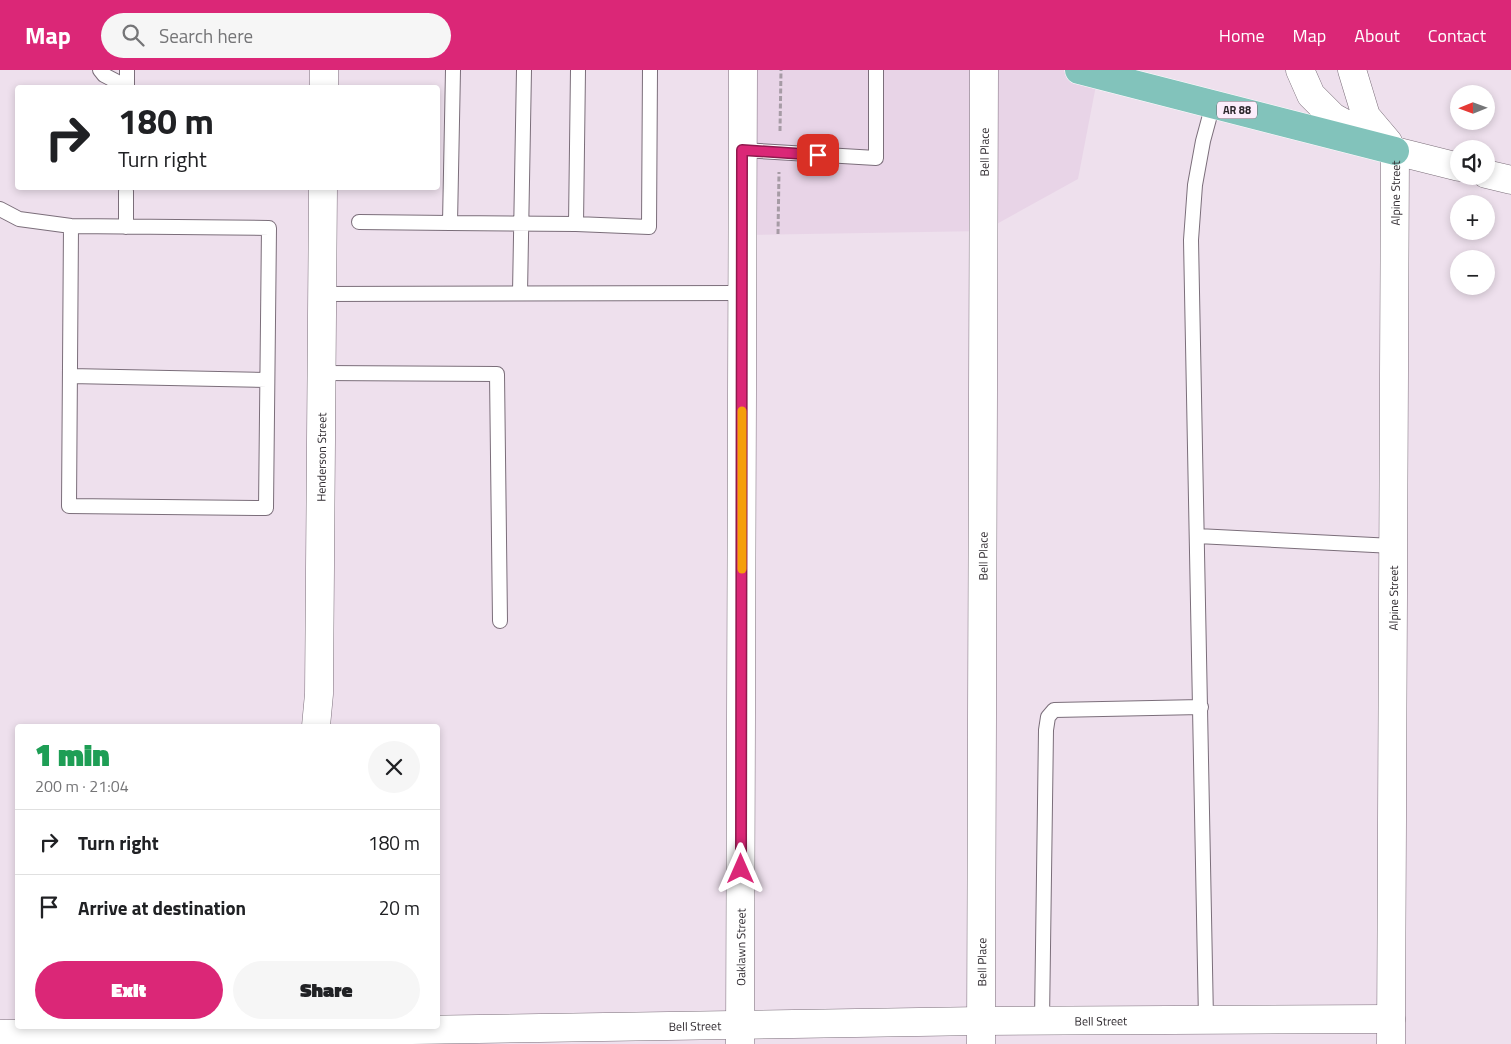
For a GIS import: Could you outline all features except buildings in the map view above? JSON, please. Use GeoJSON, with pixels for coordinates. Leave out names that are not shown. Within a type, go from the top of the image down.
{"type":"FeatureCollection","features":[{"type":"Feature","properties":{"kind":"main road","name":"AR 88"},"geometry":{"type":"LineString","coordinates":[[1079,70],[1395,151]]}},
{"type":"Feature","properties":{"kind":"street"},"geometry":{"type":"LineString","coordinates":[[324,70],[324,85]]}},
{"type":"Feature","properties":{"kind":"street","name":"Oaklawn Street"},"geometry":{"type":"LineString","coordinates":[[740,1034],[743,70]]}},
{"type":"Feature","properties":{"kind":"street","name":"Bell Place"},"geometry":{"type":"LineString","coordinates":[[981,1033],[984,70]]}},
{"type":"Feature","properties":{"kind":"street"},"geometry":{"type":"LineString","coordinates":[[1300,70],[1312,95],[1333,117],[1395,151]]}},
{"type":"Feature","properties":{"kind":"street"},"geometry":{"type":"LineString","coordinates":[[1352,70],[1366,116],[1395,151]]}},
{"type":"Feature","properties":{"kind":"street","name":"AR 88"},"geometry":{"type":"LineString","coordinates":[[1395,151],[1450,165]]}},
{"type":"Feature","properties":{"kind":"street","name":"Alpine Street"},"geometry":{"type":"LineString","coordinates":[[1391,1031],[1395,151]]}},
{"type":"Feature","properties":{"kind":"street"},"geometry":{"type":"LineString","coordinates":[[1495,176],[1511,180]]}},
{"type":"Feature","properties":{"kind":"street","name":"Henderson Street"},"geometry":{"type":"LineString","coordinates":[[316,724],[319,694],[323,190]]}},
{"type":"Feature","properties":{"kind":"street","name":"Bell Street"},"geometry":{"type":"LineString","coordinates":[[0,1034],[57,1039],[286,1034],[981,1033],[1042,1021],[1206,1020],[1391,1031]]}},
{"type":"Feature","properties":{"kind":"lane"},"geometry":{"type":"LineString","coordinates":[[100,70],[104,75],[123,85]]}},
{"type":"Feature","properties":{"kind":"lane"},"geometry":{"type":"LineString","coordinates":[[127,70],[127,85]]}},
{"type":"Feature","properties":{"kind":"lane"},"geometry":{"type":"LineString","coordinates":[[450,223],[452,70]]}},
{"type":"Feature","properties":{"kind":"lane"},"geometry":{"type":"LineString","coordinates":[[520,293],[524,70]]}},
{"type":"Feature","properties":{"kind":"lane"},"geometry":{"type":"LineString","coordinates":[[576,224],[578,70]]}},
{"type":"Feature","properties":{"kind":"lane"},"geometry":{"type":"LineString","coordinates":[[359,222],[522,223],[649,227],[650,70]]}},
{"type":"Feature","properties":{"kind":"lane"},"geometry":{"type":"LineString","coordinates":[[742,150],[876,158],[876,70]]}},
{"type":"Feature","properties":{"kind":"lane"},"geometry":{"type":"LineString","coordinates":[[1206,1020],[1191,240],[1195,185],[1203,141],[1214,104]]}},
{"type":"Feature","properties":{"kind":"lane"},"geometry":{"type":"LineString","coordinates":[[126,191],[126,227]]}},
{"type":"Feature","properties":{"kind":"lane"},"geometry":{"type":"LineString","coordinates":[[0,209],[19,219],[71,226],[268,228],[266,508],[69,506],[71,226]]}},
{"type":"Feature","properties":{"kind":"lane"},"geometry":{"type":"LineString","coordinates":[[322,294],[742,293]]}},
{"type":"Feature","properties":{"kind":"lane"},"geometry":{"type":"LineString","coordinates":[[322,374],[497,374],[500,622]]}},
{"type":"Feature","properties":{"kind":"lane"},"geometry":{"type":"LineString","coordinates":[[70,376],[267,380]]}},
{"type":"Feature","properties":{"kind":"lane"},"geometry":{"type":"LineString","coordinates":[[1197,536],[1393,546]]}},
{"type":"Feature","properties":{"kind":"lane"},"geometry":{"type":"LineString","coordinates":[[1042,1021],[1048,717],[1054,710],[1200,707]]}},
{"type":"Feature","properties":{"kind":"shaded area"},"geometry":{"type":"Polygon","coordinates":[[[743,70],[1079,70],[1098,75],[1078,179],[984,231],[743,235],[743,70]]]}},
{"type":"Feature","properties":{"kind":"slow traffic"},"geometry":{"type":"LineString","coordinates":[[742,411],[742,569]]}},
{"type":"Feature","properties":{"kind":"route"},"geometry":{"type":"LineString","coordinates":[[741,869],[742,150],[818,155]]}}]}
